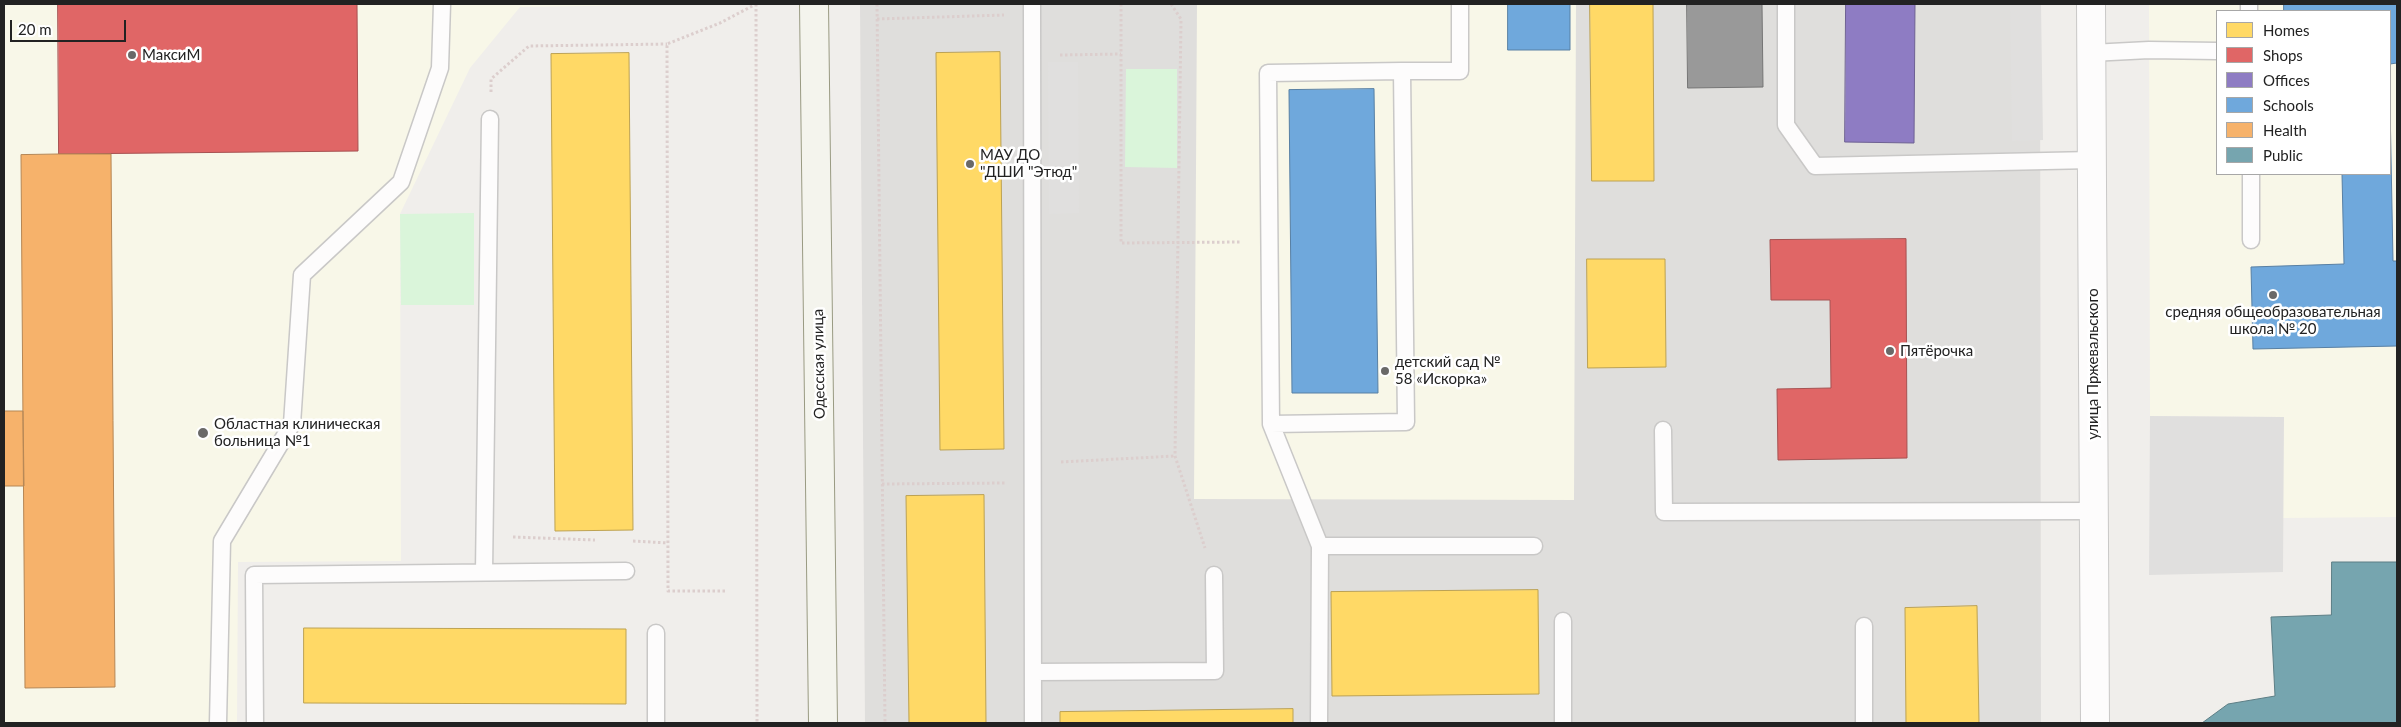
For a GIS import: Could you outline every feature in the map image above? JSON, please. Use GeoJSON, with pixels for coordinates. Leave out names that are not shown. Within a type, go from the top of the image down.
{"type":"FeatureCollection","features":[{"type":"Feature","properties":{"kind":"street","name":"Одесская улица"},"geometry":{"type":"LineString","coordinates":[[814,4],[823,723]]}},
{"type":"Feature","properties":{"kind":"street","name":"улица Пржевальского"},"geometry":{"type":"LineString","coordinates":[[2091,4],[2095,723]]}},
{"type":"Feature","properties":{"kind":"lane"},"geometry":{"type":"LineString","coordinates":[[218,723],[222,541],[292,424],[302,274],[400,182],[440,68],[442,4]]}},
{"type":"Feature","properties":{"kind":"lane"},"geometry":{"type":"LineString","coordinates":[[1032,4],[1034,723]]}},
{"type":"Feature","properties":{"kind":"lane"},"geometry":{"type":"LineString","coordinates":[[1320,723],[1320,546],[1271,424],[1268,73],[1460,71],[1460,4]]}},
{"type":"Feature","properties":{"kind":"lane"},"geometry":{"type":"LineString","coordinates":[[1786,4],[1786,125],[1815,166],[2092,160]]}},
{"type":"Feature","properties":{"kind":"lane"},"geometry":{"type":"LineString","coordinates":[[2091,53],[2149,50],[2216,51]]}},
{"type":"Feature","properties":{"kind":"lane"},"geometry":{"type":"LineString","coordinates":[[1271,424],[1406,422],[1402,71]]}},
{"type":"Feature","properties":{"kind":"lane"},"geometry":{"type":"LineString","coordinates":[[484,572],[490,119]]}},
{"type":"Feature","properties":{"kind":"lane"},"geometry":{"type":"LineString","coordinates":[[2251,175],[2251,240]]}},
{"type":"Feature","properties":{"kind":"lane"},"geometry":{"type":"LineString","coordinates":[[1663,430],[1664,512],[2094,511]]}},
{"type":"Feature","properties":{"kind":"lane"},"geometry":{"type":"LineString","coordinates":[[1320,546],[1534,546]]}},
{"type":"Feature","properties":{"kind":"lane"},"geometry":{"type":"LineString","coordinates":[[256,723],[254,575],[626,571]]}},
{"type":"Feature","properties":{"kind":"lane"},"geometry":{"type":"LineString","coordinates":[[1033,672],[1215,671],[1214,575]]}},
{"type":"Feature","properties":{"kind":"lane"},"geometry":{"type":"LineString","coordinates":[[1563,621],[1563,723]]}},
{"type":"Feature","properties":{"kind":"lane"},"geometry":{"type":"LineString","coordinates":[[1864,626],[1864,723]]}},
{"type":"Feature","properties":{"kind":"lane"},"geometry":{"type":"LineString","coordinates":[[656,633],[656,723]]}},
{"type":"Feature","properties":{"kind":"path"},"geometry":{"type":"LineString","coordinates":[[490,119],[491,79],[529,46],[667,44],[720,22],[756,4],[757,723]]}},
{"type":"Feature","properties":{"kind":"path"},"geometry":{"type":"LineString","coordinates":[[877,4],[885,723]]}},
{"type":"Feature","properties":{"kind":"path"},"geometry":{"type":"LineString","coordinates":[[1122,4],[1121,243],[1269,242]]}},
{"type":"Feature","properties":{"kind":"path"},"geometry":{"type":"LineString","coordinates":[[1172,4],[1181,19],[1175,456],[1214,575]]}},
{"type":"Feature","properties":{"kind":"path"},"geometry":{"type":"LineString","coordinates":[[878,19],[1004,15],[1005,23]]}},
{"type":"Feature","properties":{"kind":"path"},"geometry":{"type":"LineString","coordinates":[[667,44],[668,591],[724,591]]}},
{"type":"Feature","properties":{"kind":"path"},"geometry":{"type":"LineString","coordinates":[[1032,55],[1121,54]]}},
{"type":"Feature","properties":{"kind":"path"},"geometry":{"type":"LineString","coordinates":[[484,536],[600,540]]}},
{"type":"Feature","properties":{"kind":"path"},"geometry":{"type":"LineString","coordinates":[[629,541],[668,542]]}},
{"type":"Feature","properties":{"kind":"shaded area","name":"Областная клиническая больница №1"},"geometry":{"type":"Polygon","coordinates":[[[4,4],[719,4],[520,7],[470,68],[400,214],[401,561],[238,562],[237,723],[4,723],[4,4]]]}},
{"type":"Feature","properties":{"kind":"shaded area"},"geometry":{"type":"Polygon","coordinates":[[[860,4],[2040,4],[2041,723],[865,723],[860,4]]]}},
{"type":"Feature","properties":{"kind":"shaded area","name":"детский сад № 58 «Искорка»"},"geometry":{"type":"Polygon","coordinates":[[[1197,4],[1576,4],[1574,500],[1194,499],[1197,4]]]}},
{"type":"Feature","properties":{"kind":"shaded area"},"geometry":{"type":"Polygon","coordinates":[[[2010,4],[2041,4],[2043,140],[2012,141],[2010,4]]]}},
{"type":"Feature","properties":{"kind":"shaded area","name":"средняя общеобразовательная школа № 20"},"geometry":{"type":"Polygon","coordinates":[[[2149,4],[2397,4],[2397,517],[2283,518],[2283,417],[2150,416],[2149,4]]]}},
{"type":"Feature","properties":{"kind":"shaded area"},"geometry":{"type":"Polygon","coordinates":[[[1048,62],[1078,62],[1079,213],[1049,214],[1048,62]]]}},
{"type":"Feature","properties":{"kind":"shaded area"},"geometry":{"type":"Polygon","coordinates":[[[2150,416],[2284,417],[2283,572],[2149,575],[2150,416]]]}},
{"type":"Feature","properties":{"kind":"green space"},"geometry":{"type":"Polygon","coordinates":[[[1126,69],[1177,69],[1177,168],[1125,167],[1126,69]]]}},
{"type":"Feature","properties":{"kind":"green space"},"geometry":{"type":"Polygon","coordinates":[[[474,213],[474,305],[401,305],[400,214],[474,213]]]}},
{"type":"Feature","properties":{"kind":"building: Homes"},"geometry":{"type":"Polygon","coordinates":[[[1590,4],[1653,4],[1654,181],[1592,181],[1590,4]]]}},
{"type":"Feature","properties":{"kind":"building: Homes"},"geometry":{"type":"Polygon","coordinates":[[[1000,52],[1004,449],[940,450],[936,53],[1000,52]]]}},
{"type":"Feature","properties":{"kind":"building: Homes"},"geometry":{"type":"Polygon","coordinates":[[[629,53],[633,530],[555,531],[551,54],[629,53]]]}},
{"type":"Feature","properties":{"kind":"building: Homes"},"geometry":{"type":"Polygon","coordinates":[[[1587,259],[1665,259],[1666,367],[1588,368],[1587,259]]]}},
{"type":"Feature","properties":{"kind":"building: Homes"},"geometry":{"type":"Polygon","coordinates":[[[984,495],[986,723],[909,723],[906,496],[984,495]]]}},
{"type":"Feature","properties":{"kind":"building: Homes"},"geometry":{"type":"Polygon","coordinates":[[[1538,590],[1539,694],[1332,696],[1331,592],[1538,590]]]}},
{"type":"Feature","properties":{"kind":"building: Homes"},"geometry":{"type":"Polygon","coordinates":[[[1977,606],[1979,723],[1906,723],[1905,608],[1977,606]]]}},
{"type":"Feature","properties":{"kind":"building: Homes"},"geometry":{"type":"Polygon","coordinates":[[[304,628],[626,629],[626,704],[304,703],[304,628]]]}},
{"type":"Feature","properties":{"kind":"building: Homes"},"geometry":{"type":"Polygon","coordinates":[[[1293,709],[1293,723],[1060,723],[1060,712],[1293,709]]]}},
{"type":"Feature","properties":{"kind":"building: Shops"},"geometry":{"type":"Polygon","coordinates":[[[58,4],[357,4],[358,151],[59,154],[58,4]]]}},
{"type":"Feature","properties":{"kind":"building: Shops"},"geometry":{"type":"Polygon","coordinates":[[[1906,239],[1907,458],[1778,460],[1777,389],[1831,388],[1830,300],[1771,300],[1770,240],[1906,239]]]}},
{"type":"Feature","properties":{"kind":"building: Offices"},"geometry":{"type":"Polygon","coordinates":[[[1846,4],[1915,4],[1914,143],[1845,142],[1846,4]]]}},
{"type":"Feature","properties":{"kind":"building: Schools"},"geometry":{"type":"Polygon","coordinates":[[[1508,4],[1570,4],[1570,50],[1508,50],[1508,4]]]}},
{"type":"Feature","properties":{"kind":"building: Schools"},"geometry":{"type":"Polygon","coordinates":[[[2284,4],[2397,4],[2397,63],[2391,64],[2391,10],[2284,10],[2284,4]]]}},
{"type":"Feature","properties":{"kind":"building: Schools"},"geometry":{"type":"Polygon","coordinates":[[[1374,89],[1378,393],[1292,393],[1289,90],[1374,89]]]}},
{"type":"Feature","properties":{"kind":"building: Schools"},"geometry":{"type":"Polygon","coordinates":[[[2391,156],[2393,261],[2397,261],[2397,346],[2253,349],[2251,267],[2344,264],[2342,175],[2391,175],[2391,156]]]}},
{"type":"Feature","properties":{"kind":"building: Health"},"geometry":{"type":"Polygon","coordinates":[[[111,154],[115,687],[25,688],[21,155],[111,154]]]}},
{"type":"Feature","properties":{"kind":"building: Health"},"geometry":{"type":"Polygon","coordinates":[[[4,411],[23,411],[24,486],[4,486],[4,411]]]}},
{"type":"Feature","properties":{"kind":"building: Public"},"geometry":{"type":"Polygon","coordinates":[[[2332,562],[2397,562],[2397,723],[2202,723],[2228,704],[2275,696],[2271,617],[2331,615],[2332,562]]]}},
{"type":"Feature","properties":{"kind":"building: Industry"},"geometry":{"type":"Polygon","coordinates":[[[1687,4],[1762,4],[1763,87],[1688,88],[1687,4]]]}},
{"type":"Feature","properties":{"kind":"place","name":"МаксиМ"},"geometry":{"type":"Point","coordinates":[132,55]}},
{"type":"Feature","properties":{"kind":"place","name":"МАУ ДО \"ДШИ \"Этюд\""},"geometry":{"type":"Point","coordinates":[970,164]}},
{"type":"Feature","properties":{"kind":"place","name":"средняя общеобразовательная школа № 20"},"geometry":{"type":"Point","coordinates":[2273,295]}},
{"type":"Feature","properties":{"kind":"place","name":"Пятёрочка"},"geometry":{"type":"Point","coordinates":[1890,351]}},
{"type":"Feature","properties":{"kind":"place","name":"детский сад № 58 «Искорка»"},"geometry":{"type":"Point","coordinates":[1385,371]}},
{"type":"Feature","properties":{"kind":"place","name":"Областная клиническая больница №1"},"geometry":{"type":"Point","coordinates":[203,433]}}]}
